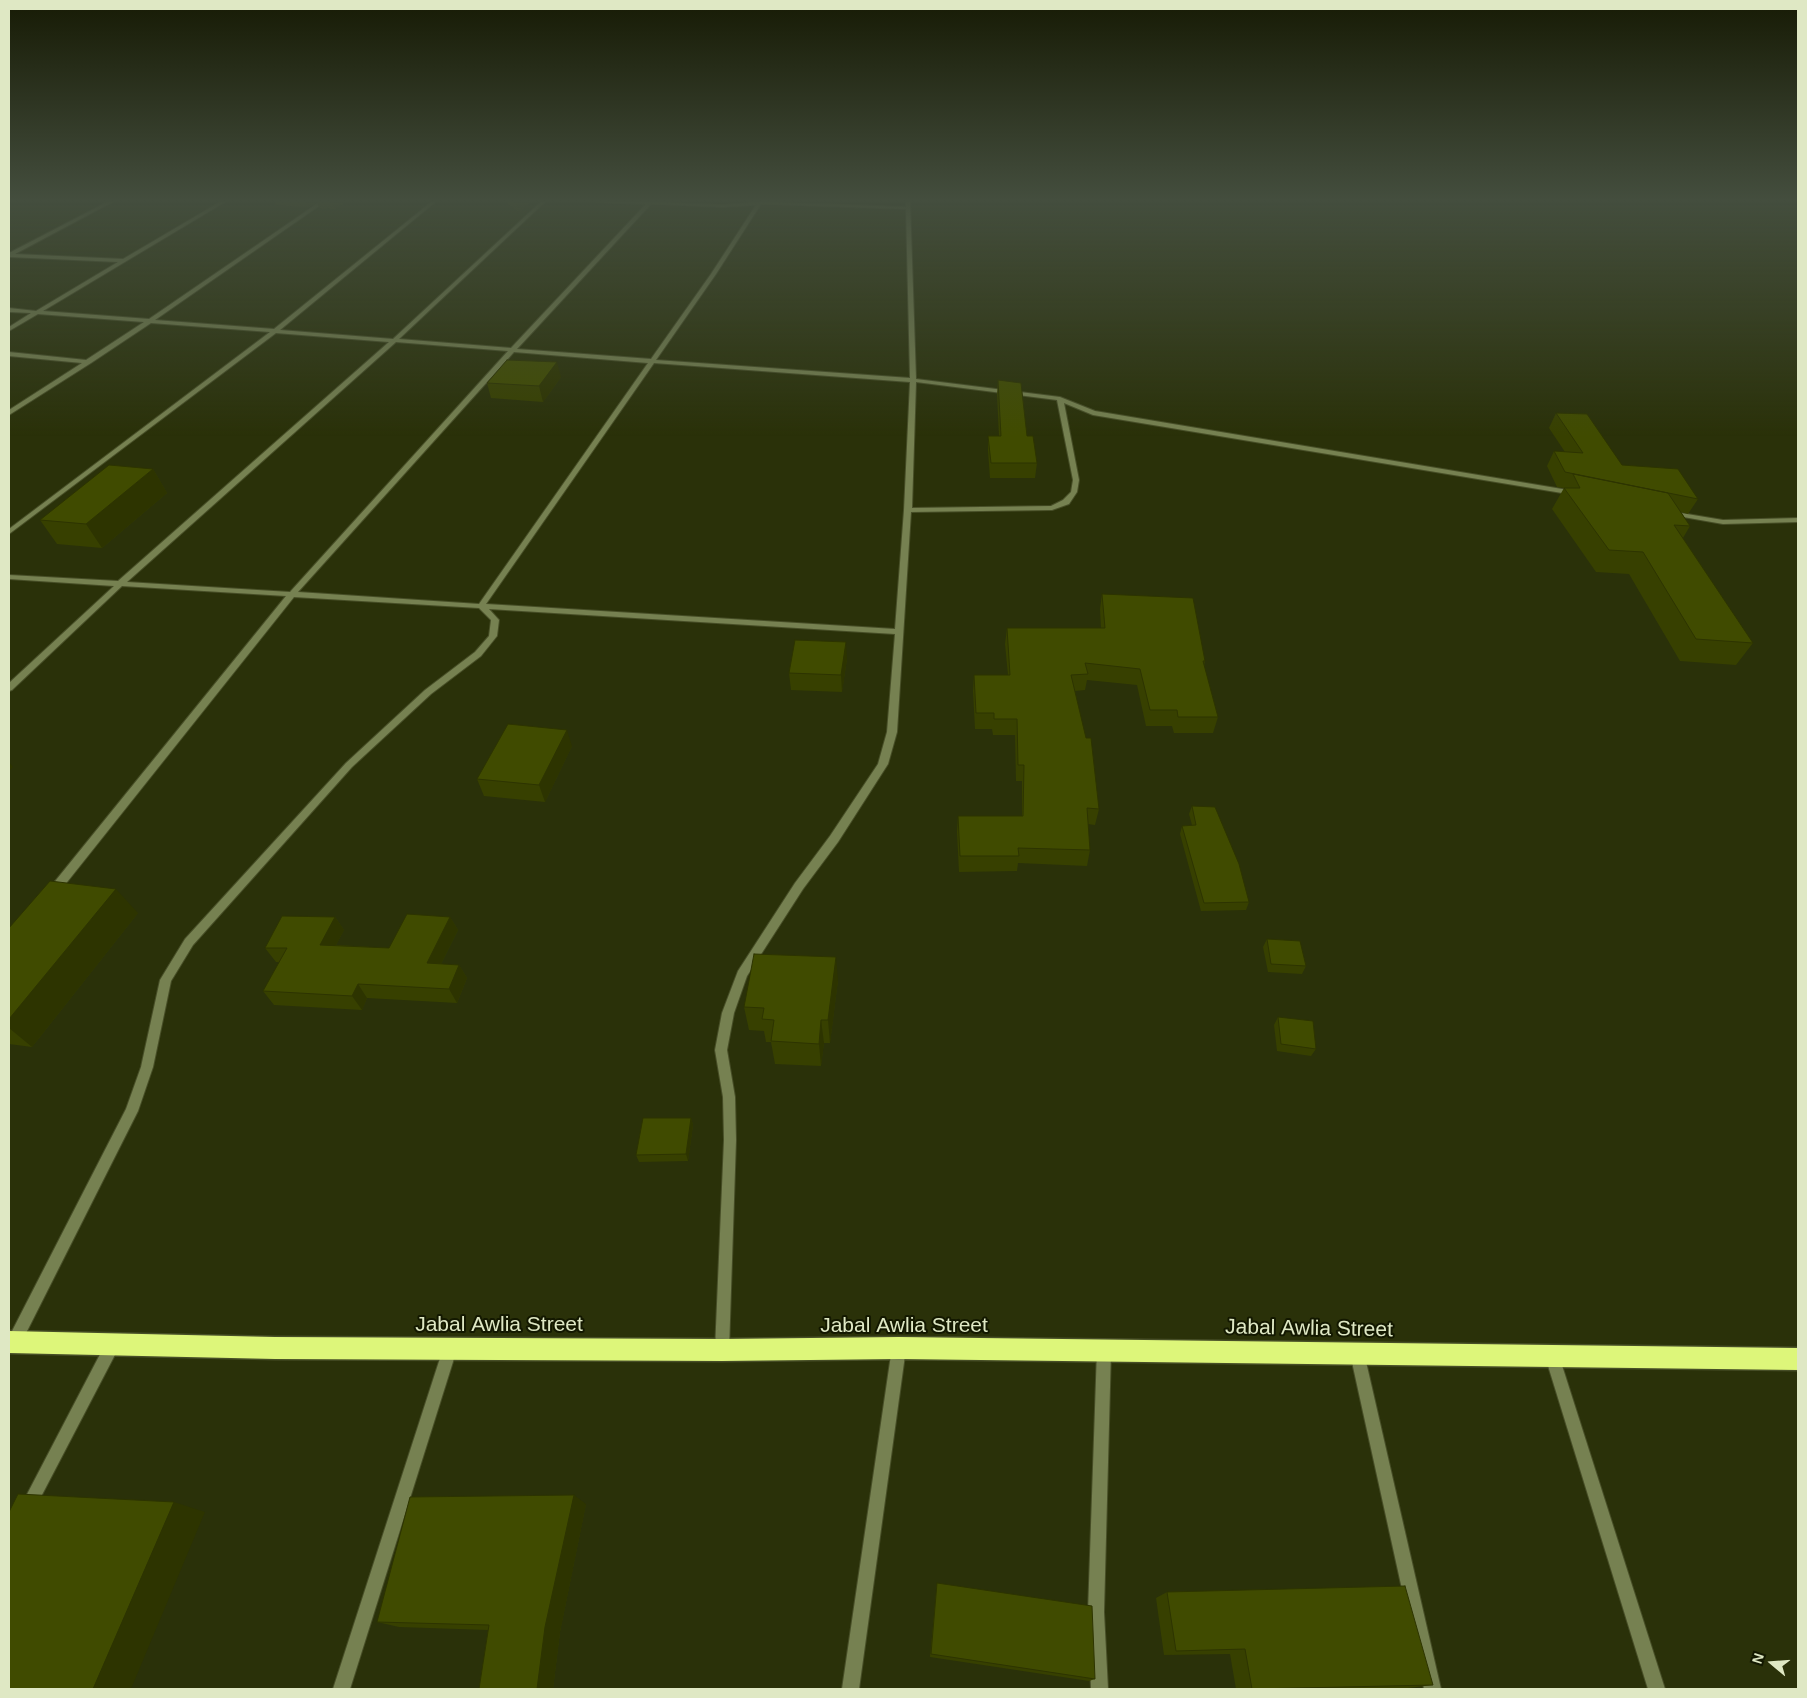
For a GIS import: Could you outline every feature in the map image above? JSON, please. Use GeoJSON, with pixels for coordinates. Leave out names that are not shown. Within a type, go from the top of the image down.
{"type":"FeatureCollection","features":[{"type":"Feature","properties":{"kind":"highway","name":"Jabal Awlia Street"},"geometry":{"type":"LineString","coordinates":[[11,1342],[275,1348],[722,1350],[899,1348],[1798,1359]]}},
{"type":"Feature","properties":{"kind":"street"},"geometry":{"type":"LineString","coordinates":[[9,329],[95,278]]}},
{"type":"Feature","properties":{"kind":"street"},"geometry":{"type":"LineString","coordinates":[[9,413],[89,362],[212,278]]}},
{"type":"Feature","properties":{"kind":"street"},"geometry":{"type":"LineString","coordinates":[[9,532],[276,330],[340,278]]}},
{"type":"Feature","properties":{"kind":"street"},"geometry":{"type":"LineString","coordinates":[[9,688],[120,584],[395,340],[461,278]]}},
{"type":"Feature","properties":{"kind":"street"},"geometry":{"type":"LineString","coordinates":[[46,900],[293,593],[579,278]]}},
{"type":"Feature","properties":{"kind":"street"},"geometry":{"type":"LineString","coordinates":[[481,606],[710,278]]}},
{"type":"Feature","properties":{"kind":"street"},"geometry":{"type":"LineString","coordinates":[[722,1350],[730,1140],[729,1097],[721,1050],[728,1013],[742,974],[799,886],[834,839],[883,764],[892,732],[908,510],[914,380],[909,278]]}},
{"type":"Feature","properties":{"kind":"street"},"geometry":{"type":"LineString","coordinates":[[9,310],[914,380],[1060,398],[1092,413],[1582,495]]}},
{"type":"Feature","properties":{"kind":"street"},"geometry":{"type":"LineString","coordinates":[[9,354],[89,362]]}},
{"type":"Feature","properties":{"kind":"street"},"geometry":{"type":"LineString","coordinates":[[908,510],[1052,508],[1066,502],[1074,492],[1076,480],[1060,398]]}},
{"type":"Feature","properties":{"kind":"street"},"geometry":{"type":"LineString","coordinates":[[1667,512],[1723,522],[1798,520]]}},
{"type":"Feature","properties":{"kind":"street"},"geometry":{"type":"LineString","coordinates":[[9,577],[293,593],[900,632]]}},
{"type":"Feature","properties":{"kind":"street"},"geometry":{"type":"LineString","coordinates":[[11,1342],[132,1112],[147,1067],[166,980],[189,942],[349,765],[428,692],[478,654],[492,636],[495,620],[481,606]]}},
{"type":"Feature","properties":{"kind":"street"},"geometry":{"type":"LineString","coordinates":[[22,1518],[113,1344]]}},
{"type":"Feature","properties":{"kind":"street"},"geometry":{"type":"LineString","coordinates":[[850,1689],[899,1348]]}},
{"type":"Feature","properties":{"kind":"street"},"geometry":{"type":"LineString","coordinates":[[341,1689],[450,1349]]}},
{"type":"Feature","properties":{"kind":"street"},"geometry":{"type":"LineString","coordinates":[[1099,1689],[1096,1612],[1104,1350]]}},
{"type":"Feature","properties":{"kind":"street"},"geometry":{"type":"LineString","coordinates":[[1357,1353],[1433,1689]]}},
{"type":"Feature","properties":{"kind":"street"},"geometry":{"type":"LineString","coordinates":[[1551,1355],[1657,1689]]}},
{"type":"Feature","properties":{"kind":"building"},"geometry":{"type":"Polygon","coordinates":[[[507,360],[557,362],[539,386],[487,383],[507,360]]]}},
{"type":"Feature","properties":{"kind":"building"},"geometry":{"type":"Polygon","coordinates":[[[998,380],[1021,383],[1027,436],[1033,436],[1037,463],[991,463],[988,436],[1001,436],[998,380]]]}},
{"type":"Feature","properties":{"kind":"building"},"geometry":{"type":"Polygon","coordinates":[[[1556,413],[1587,414],[1622,465],[1678,469],[1698,499],[1565,472],[1554,451],[1583,453],[1556,413]]]}},
{"type":"Feature","properties":{"kind":"building"},"geometry":{"type":"Polygon","coordinates":[[[109,465],[153,469],[86,524],[40,520],[109,465]]]}},
{"type":"Feature","properties":{"kind":"building"},"geometry":{"type":"Polygon","coordinates":[[[1573,474],[1668,493],[1690,526],[1674,525],[1753,643],[1696,639],[1643,552],[1609,550],[1564,488],[1580,488],[1573,474]]]}},
{"type":"Feature","properties":{"kind":"building"},"geometry":{"type":"Polygon","coordinates":[[[1102,594],[1193,598],[1205,661],[1203,661],[1218,717],[1178,717],[1177,710],[1150,710],[1140,669],[1085,663],[1088,674],[1071,675],[1086,738],[1091,738],[1099,809],[1087,808],[1090,850],[1018,848],[1019,856],[960,856],[958,816],[1023,816],[1024,765],[1018,765],[1017,719],[994,719],[994,713],[976,713],[974,675],[1010,675],[1007,628],[1105,628],[1102,594]]]}},
{"type":"Feature","properties":{"kind":"building"},"geometry":{"type":"Polygon","coordinates":[[[795,640],[846,642],[841,675],[789,673],[795,640]]]}},
{"type":"Feature","properties":{"kind":"building"},"geometry":{"type":"Polygon","coordinates":[[[508,724],[567,730],[539,785],[477,779],[508,724]]]}},
{"type":"Feature","properties":{"kind":"building"},"geometry":{"type":"Polygon","coordinates":[[[1192,806],[1215,807],[1239,864],[1249,902],[1204,903],[1182,826],[1196,825],[1192,806]]]}},
{"type":"Feature","properties":{"kind":"building"},"geometry":{"type":"Polygon","coordinates":[[[50,881],[116,889],[9,1019],[9,928],[50,881]]]}},
{"type":"Feature","properties":{"kind":"building"},"geometry":{"type":"Polygon","coordinates":[[[407,914],[450,917],[427,963],[459,965],[449,989],[358,984],[352,996],[263,991],[287,948],[265,948],[282,916],[335,917],[320,945],[389,948],[407,914]]]}},
{"type":"Feature","properties":{"kind":"building"},"geometry":{"type":"Polygon","coordinates":[[[1267,939],[1300,941],[1306,966],[1271,964],[1267,939]]]}},
{"type":"Feature","properties":{"kind":"building"},"geometry":{"type":"Polygon","coordinates":[[[754,954],[836,957],[828,1020],[821,1020],[819,1044],[771,1041],[774,1020],[762,1019],[764,1008],[744,1007],[754,954]]]}},
{"type":"Feature","properties":{"kind":"building"},"geometry":{"type":"Polygon","coordinates":[[[1278,1017],[1313,1021],[1316,1049],[1281,1044],[1278,1017]]]}},
{"type":"Feature","properties":{"kind":"building"},"geometry":{"type":"Polygon","coordinates":[[[643,1118],[691,1118],[686,1154],[636,1155],[643,1118]]]}},
{"type":"Feature","properties":{"kind":"building"},"geometry":{"type":"Polygon","coordinates":[[[18,1494],[174,1502],[93,1689],[9,1689],[9,1512],[18,1494]]]}},
{"type":"Feature","properties":{"kind":"building"},"geometry":{"type":"Polygon","coordinates":[[[574,1495],[545,1627],[537,1689],[479,1689],[489,1625],[377,1622],[410,1497],[574,1495]]]}},
{"type":"Feature","properties":{"kind":"building"},"geometry":{"type":"Polygon","coordinates":[[[937,1583],[1092,1606],[1095,1679],[931,1654],[937,1583]]]}},
{"type":"Feature","properties":{"kind":"building"},"geometry":{"type":"Polygon","coordinates":[[[1405,1586],[1433,1685],[1252,1689],[1245,1649],[1176,1651],[1167,1592],[1405,1586]]]}}]}
